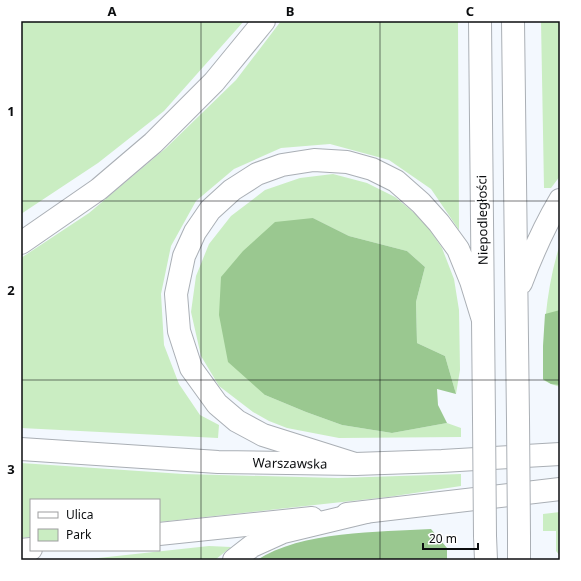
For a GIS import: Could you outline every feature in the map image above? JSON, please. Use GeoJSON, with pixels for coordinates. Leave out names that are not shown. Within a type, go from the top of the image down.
{"type":"FeatureCollection","features":[{"type":"Feature","properties":{"kind":"main road"},"geometry":{"type":"LineString","coordinates":[[21,243],[99,189],[153,143],[214,82],[264,21]]}},
{"type":"Feature","properties":{"kind":"main road","name":"Niepodległości"},"geometry":{"type":"LineString","coordinates":[[480,21],[486,560]]}},
{"type":"Feature","properties":{"kind":"main road"},"geometry":{"type":"LineString","coordinates":[[513,21],[519,560]]}},
{"type":"Feature","properties":{"kind":"main road"},"geometry":{"type":"LineString","coordinates":[[355,464],[263,435],[237,421],[217,404],[191,368],[179,331],[176,294],[184,256],[195,232],[210,210],[232,190],[257,174],[282,165],[314,160],[347,162],[372,169],[396,181],[439,223],[458,249],[471,281],[483,320]]}},
{"type":"Feature","properties":{"kind":"main road"},"geometry":{"type":"LineString","coordinates":[[517,295],[537,243],[560,200]]}},
{"type":"Feature","properties":{"kind":"main road","name":"Warszawska"},"geometry":{"type":"LineString","coordinates":[[21,449],[218,462],[355,464],[442,461],[560,454]]}},
{"type":"Feature","properties":{"kind":"main road"},"geometry":{"type":"LineString","coordinates":[[160,534],[366,512],[560,489]]}},
{"type":"Feature","properties":{"kind":"main road"},"geometry":{"type":"LineString","coordinates":[[234,560],[252,546],[283,532],[366,512]]}},
{"type":"Feature","properties":{"kind":"green space"},"geometry":{"type":"Polygon","coordinates":[[[21,21],[244,21],[164,111],[98,163],[21,214],[21,21]]]}},
{"type":"Feature","properties":{"kind":"green space"},"geometry":{"type":"Polygon","coordinates":[[[281,21],[458,21],[459,230],[431,189],[389,160],[330,144],[281,148],[234,169],[196,201],[171,246],[161,294],[164,345],[179,384],[200,415],[219,425],[218,438],[21,428],[21,258],[89,213],[166,148],[236,80],[281,21]]]}},
{"type":"Feature","properties":{"kind":"green space"},"geometry":{"type":"Polygon","coordinates":[[[541,21],[560,21],[560,176],[551,188],[544,188],[541,21]]]}},
{"type":"Feature","properties":{"kind":"green space"},"geometry":{"type":"Polygon","coordinates":[[[333,174],[367,183],[395,197],[424,221],[442,248],[454,279],[459,310],[460,370],[456,394],[445,356],[417,343],[416,302],[425,267],[407,251],[349,236],[313,218],[265,395],[342,425],[392,433],[447,423],[461,428],[461,437],[339,438],[287,428],[269,421],[253,412],[219,386],[201,356],[191,312],[196,276],[209,244],[231,216],[265,190],[300,178],[333,174]]]}},
{"type":"Feature","properties":{"kind":"green space"},"geometry":{"type":"Polygon","coordinates":[[[313,218],[349,236],[407,251],[425,267],[416,302],[417,343],[445,356],[456,394],[437,389],[438,405],[447,423],[392,433],[342,425],[265,395],[228,362],[219,315],[221,277],[243,251],[275,222],[313,218]]]}},
{"type":"Feature","properties":{"kind":"green space"},"geometry":{"type":"Polygon","coordinates":[[[560,244],[560,387],[543,380],[548,294],[560,244]]]}},
{"type":"Feature","properties":{"kind":"green space"},"geometry":{"type":"Polygon","coordinates":[[[560,310],[560,385],[551,384],[543,379],[543,346],[545,314],[560,310]]]}},
{"type":"Feature","properties":{"kind":"green space"},"geometry":{"type":"Polygon","coordinates":[[[21,463],[183,474],[338,478],[461,474],[461,486],[388,497],[160,522],[160,499],[30,499],[30,537],[21,538],[21,463]]]}},
{"type":"Feature","properties":{"kind":"green space"},"geometry":{"type":"Polygon","coordinates":[[[560,512],[560,556],[556,551],[556,531],[543,531],[543,514],[560,512]]]}},
{"type":"Feature","properties":{"kind":"green space"},"geometry":{"type":"Polygon","coordinates":[[[431,529],[447,548],[447,560],[257,560],[275,550],[295,543],[318,538],[365,532],[431,529]]]}},
{"type":"Feature","properties":{"kind":"green space"},"geometry":{"type":"Polygon","coordinates":[[[209,546],[231,547],[215,560],[80,560],[209,546]]]}}]}
